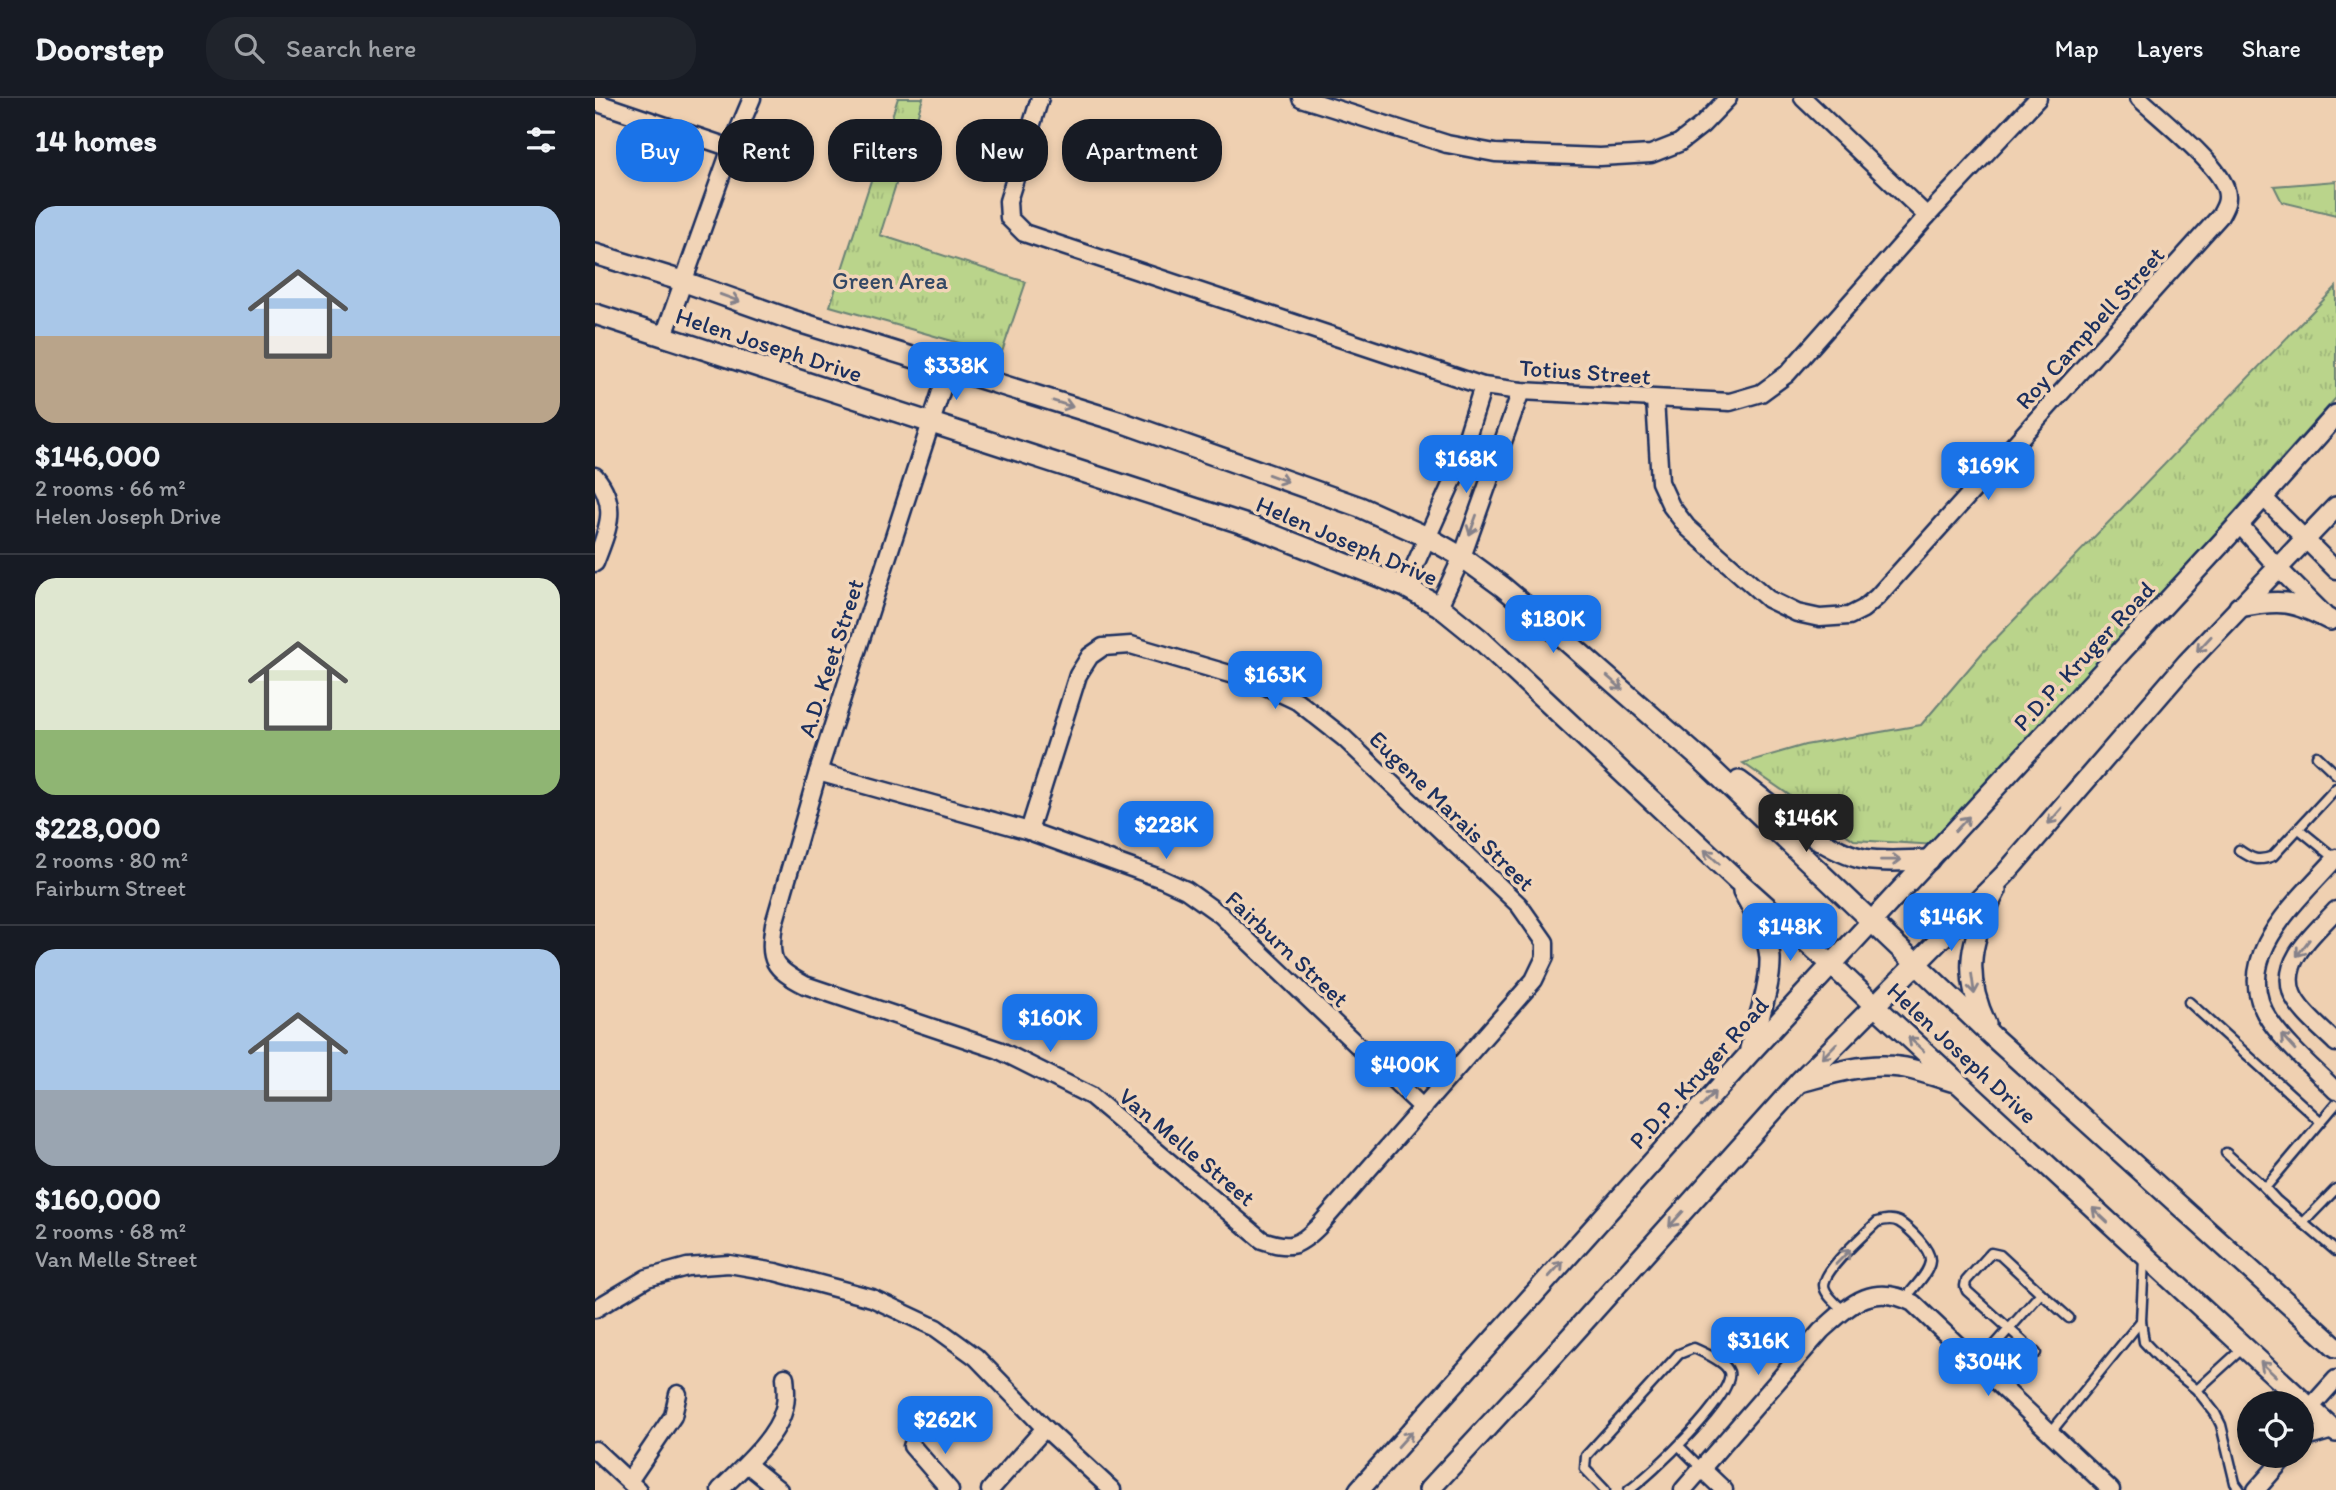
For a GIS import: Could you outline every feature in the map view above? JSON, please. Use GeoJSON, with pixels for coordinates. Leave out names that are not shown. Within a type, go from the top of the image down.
{"type":"FeatureCollection","features":[{"type":"Feature","properties":{"kind":"street"},"geometry":{"type":"LineString","coordinates":[[743,119],[752,98]]}},
{"type":"Feature","properties":{"kind":"street","name":"Totius Street"},"geometry":{"type":"LineString","coordinates":[[1041,98],[1008,201],[1009,218],[1024,233],[1483,386],[1521,391],[1730,402],[1761,393],[1787,374],[1927,216],[2038,98]]}},
{"type":"Feature","properties":{"kind":"street"},"geometry":{"type":"LineString","coordinates":[[1301,98],[1447,144],[1495,153],[1600,157],[1651,155],[1679,143],[1702,125],[1728,98]]}},
{"type":"Feature","properties":{"kind":"street"},"geometry":{"type":"LineString","coordinates":[[1803,98],[1927,216]]}},
{"type":"Feature","properties":{"kind":"street","name":"Roy Campbell Street"},"geometry":{"type":"LineString","coordinates":[[1655,399],[1660,482],[1671,506],[1687,527],[1767,598],[1797,613],[1820,618],[1849,616],[1863,609],[1886,587],[2220,216],[2227,203],[2226,189],[2218,172],[2139,98]]}},
{"type":"Feature","properties":{"kind":"street"},"geometry":{"type":"LineString","coordinates":[[595,102],[718,144]]}},
{"type":"Feature","properties":{"kind":"street"},"geometry":{"type":"LineString","coordinates":[[664,336],[718,182]]}},
{"type":"Feature","properties":{"kind":"street","name":"Helen Joseph Drive"},"geometry":{"type":"LineString","coordinates":[[595,254],[948,370],[1118,421],[1360,507],[1427,537],[1462,557],[1548,624],[1705,762],[1991,1036],[2336,1347]]}},
{"type":"Feature","properties":{"kind":"street","name":"Helen Joseph Drive"},"geometry":{"type":"LineString","coordinates":[[595,314],[1253,527],[1405,587],[1439,606],[1481,640],[1738,881],[1832,964],[2292,1391]]}},
{"type":"Feature","properties":{"kind":"street","name":"A.D. Keet Street"},"geometry":{"type":"LineString","coordinates":[[775,962],[770,947],[774,924],[818,772],[948,370]]}},
{"type":"Feature","properties":{"kind":"street"},"geometry":{"type":"LineString","coordinates":[[1405,587],[1454,478],[1483,386]]}},
{"type":"Feature","properties":{"kind":"street"},"geometry":{"type":"LineString","coordinates":[[1439,606],[1462,557],[1521,391]]}},
{"type":"Feature","properties":{"kind":"street","name":"P.D.P. Kruger Road"},"geometry":{"type":"LineString","coordinates":[[1359,1490],[1749,1054],[2263,498],[2336,415]]}},
{"type":"Feature","properties":{"kind":"street"},"geometry":{"type":"LineString","coordinates":[[595,563],[609,525],[609,502],[599,482]]}},
{"type":"Feature","properties":{"kind":"street"},"geometry":{"type":"LineString","coordinates":[[2263,498],[2336,570]]}},
{"type":"Feature","properties":{"kind":"street"},"geometry":{"type":"LineString","coordinates":[[1429,1490],[1799,1082],[2005,874],[2187,663],[2336,507]]}},
{"type":"Feature","properties":{"kind":"street"},"geometry":{"type":"LineString","coordinates":[[2239,524],[2333,623]]}},
{"type":"Feature","properties":{"kind":"street"},"geometry":{"type":"LineString","coordinates":[[2239,607],[2271,601],[2289,602],[2305,607],[2333,623]]}},
{"type":"Feature","properties":{"kind":"street","name":"Eugene Marais Street"},"geometry":{"type":"LineString","coordinates":[[1030,831],[1078,675],[1090,656],[1103,647],[1131,645],[1257,682],[1297,701],[1344,738],[1519,905],[1545,942],[1545,957],[1534,980],[1423,1108]]}},
{"type":"Feature","properties":{"kind":"street"},"geometry":{"type":"LineString","coordinates":[[1705,762],[1719,766],[1838,850],[1860,858],[1876,860],[1929,860]]}},
{"type":"Feature","properties":{"kind":"street","name":"Fairburn Street"},"geometry":{"type":"LineString","coordinates":[[818,772],[1030,831],[1186,890],[1221,915],[1423,1108]]}},
{"type":"Feature","properties":{"kind":"street"},"geometry":{"type":"LineString","coordinates":[[2336,858],[2275,926],[2262,949],[2257,975],[2259,998],[2269,1019],[2288,1043],[2336,1091]]}},
{"type":"Feature","properties":{"kind":"street"},"geometry":{"type":"LineString","coordinates":[[1991,1036],[1971,983],[1971,957],[1974,942],[1991,900],[2005,874]]}},
{"type":"Feature","properties":{"kind":"street"},"geometry":{"type":"LineString","coordinates":[[1738,881],[1765,937],[1770,956],[1769,973],[1749,1054]]}},
{"type":"Feature","properties":{"kind":"street"},"geometry":{"type":"LineString","coordinates":[[2336,910],[2302,947],[2290,976],[2292,994],[2336,1043]]}},
{"type":"Feature","properties":{"kind":"street","name":"Van Melle Street"},"geometry":{"type":"LineString","coordinates":[[775,962],[784,973],[805,985],[999,1050],[1091,1096],[1262,1240],[1280,1246],[1303,1242],[1423,1108]]}},
{"type":"Feature","properties":{"kind":"street"},"geometry":{"type":"LineString","coordinates":[[1799,1082],[1886,1066],[1909,1069],[1959,1083]]}},
{"type":"Feature","properties":{"kind":"street"},"geometry":{"type":"LineString","coordinates":[[595,1309],[647,1278],[687,1267],[729,1264],[787,1275],[872,1298],[936,1328],[976,1357],[1045,1428],[1112,1490]]}},
{"type":"Feature","properties":{"kind":"street"},"geometry":{"type":"LineString","coordinates":[[1683,1490],[1821,1331],[1844,1311],[1863,1299],[1879,1294],[1896,1294],[1913,1303],[2111,1490]]}},
{"type":"Feature","properties":{"kind":"street"},"geometry":{"type":"LineString","coordinates":[[720,1490],[747,1464],[778,1425],[786,1398],[785,1377]]}},
{"type":"Feature","properties":{"kind":"street"},"geometry":{"type":"LineString","coordinates":[[2314,1404],[2336,1379]]}},
{"type":"Feature","properties":{"kind":"street"},"geometry":{"type":"LineString","coordinates":[[595,1450],[633,1486],[673,1416],[678,1394]]}},
{"type":"Feature","properties":{"kind":"street","name":"Helen Joseph Drive"},"geometry":{"type":"LineString","coordinates":[[2314,1412],[2336,1431]]}},
{"type":"Feature","properties":{"kind":"street"},"geometry":{"type":"LineString","coordinates":[[990,1490],[1045,1428]]}},
{"type":"Feature","properties":{"kind":"street"},"geometry":{"type":"LineString","coordinates":[[2314,1436],[2336,1431]]}},
{"type":"Feature","properties":{"kind":"street"},"geometry":{"type":"LineString","coordinates":[[912,1446],[950,1490]]}},
{"type":"Feature","properties":{"kind":"street"},"geometry":{"type":"LineString","coordinates":[[747,1464],[779,1490]]}},
{"type":"Feature","properties":{"kind":"street"},"geometry":{"type":"LineString","coordinates":[[2256,1490],[2275,1468]]}},
{"type":"Feature","properties":{"kind":"street"},"geometry":{"type":"LineString","coordinates":[[1703,1470],[1724,1490]]}},
{"type":"Feature","properties":{"kind":"lane"},"geometry":{"type":"LineString","coordinates":[[2316,756],[2336,774]]}},
{"type":"Feature","properties":{"kind":"lane"},"geometry":{"type":"LineString","coordinates":[[2239,850],[2251,859],[2261,861],[2273,856],[2336,788]]}},
{"type":"Feature","properties":{"kind":"lane"},"geometry":{"type":"LineString","coordinates":[[2299,829],[2336,858]]}},
{"type":"Feature","properties":{"kind":"lane"},"geometry":{"type":"LineString","coordinates":[[2189,1002],[2320,1121]]}},
{"type":"Feature","properties":{"kind":"lane"},"geometry":{"type":"LineString","coordinates":[[2265,1188],[2336,1104]]}},
{"type":"Feature","properties":{"kind":"lane"},"geometry":{"type":"LineString","coordinates":[[2226,1153],[2336,1251]]}},
{"type":"Feature","properties":{"kind":"lane"},"geometry":{"type":"LineString","coordinates":[[2303,1223],[2336,1189]]}},
{"type":"Feature","properties":{"kind":"lane"},"geometry":{"type":"LineString","coordinates":[[1844,1311],[1824,1288],[1830,1270],[1877,1222],[1884,1220],[1900,1223],[1926,1247],[1929,1255],[1928,1268],[1905,1299]]}},
{"type":"Feature","properties":{"kind":"lane"},"geometry":{"type":"LineString","coordinates":[[2036,1353],[1967,1291],[1966,1280],[1978,1266],[1991,1253],[1995,1253],[2069,1318]]}},
{"type":"Feature","properties":{"kind":"lane"},"geometry":{"type":"LineString","coordinates":[[2144,1256],[2141,1321],[2144,1342],[2197,1390],[2215,1413],[2221,1425],[2235,1483],[2240,1490]]}},
{"type":"Feature","properties":{"kind":"lane"},"geometry":{"type":"LineString","coordinates":[[1979,1363],[2041,1293]]}},
{"type":"Feature","properties":{"kind":"lane"},"geometry":{"type":"LineString","coordinates":[[2051,1432],[2141,1321]]}},
{"type":"Feature","properties":{"kind":"lane"},"geometry":{"type":"LineString","coordinates":[[2197,1390],[2244,1347]]}},
{"type":"Feature","properties":{"kind":"lane"},"geometry":{"type":"LineString","coordinates":[[1605,1490],[1585,1469],[1584,1462],[1588,1451],[1679,1354],[1694,1348],[1726,1367],[1730,1376],[1727,1389],[1679,1446],[1629,1490]]}},
{"type":"Feature","properties":{"kind":"lane"},"geometry":{"type":"LineString","coordinates":[[1679,1446],[1703,1470]]}},
{"type":"Feature","properties":{"kind":"green space","name":"Green Area"},"geometry":{"type":"Polygon","coordinates":[[[898,98],[923,98],[916,119],[891,119],[898,98]]]}},
{"type":"Feature","properties":{"kind":"green space"},"geometry":{"type":"Polygon","coordinates":[[[2336,181],[2336,215],[2282,202],[2274,186],[2336,181]]]}},
{"type":"Feature","properties":{"kind":"green space","name":"Green Area"},"geometry":{"type":"Polygon","coordinates":[[[871,182],[897,182],[880,235],[1026,282],[1001,355],[830,306],[871,182]]]}},
{"type":"Feature","properties":{"kind":"green space"},"geometry":{"type":"Polygon","coordinates":[[[2336,287],[2336,398],[1937,845],[1854,840],[1743,763],[1805,745],[1921,725],[1983,652],[2336,287]]]}}]}
